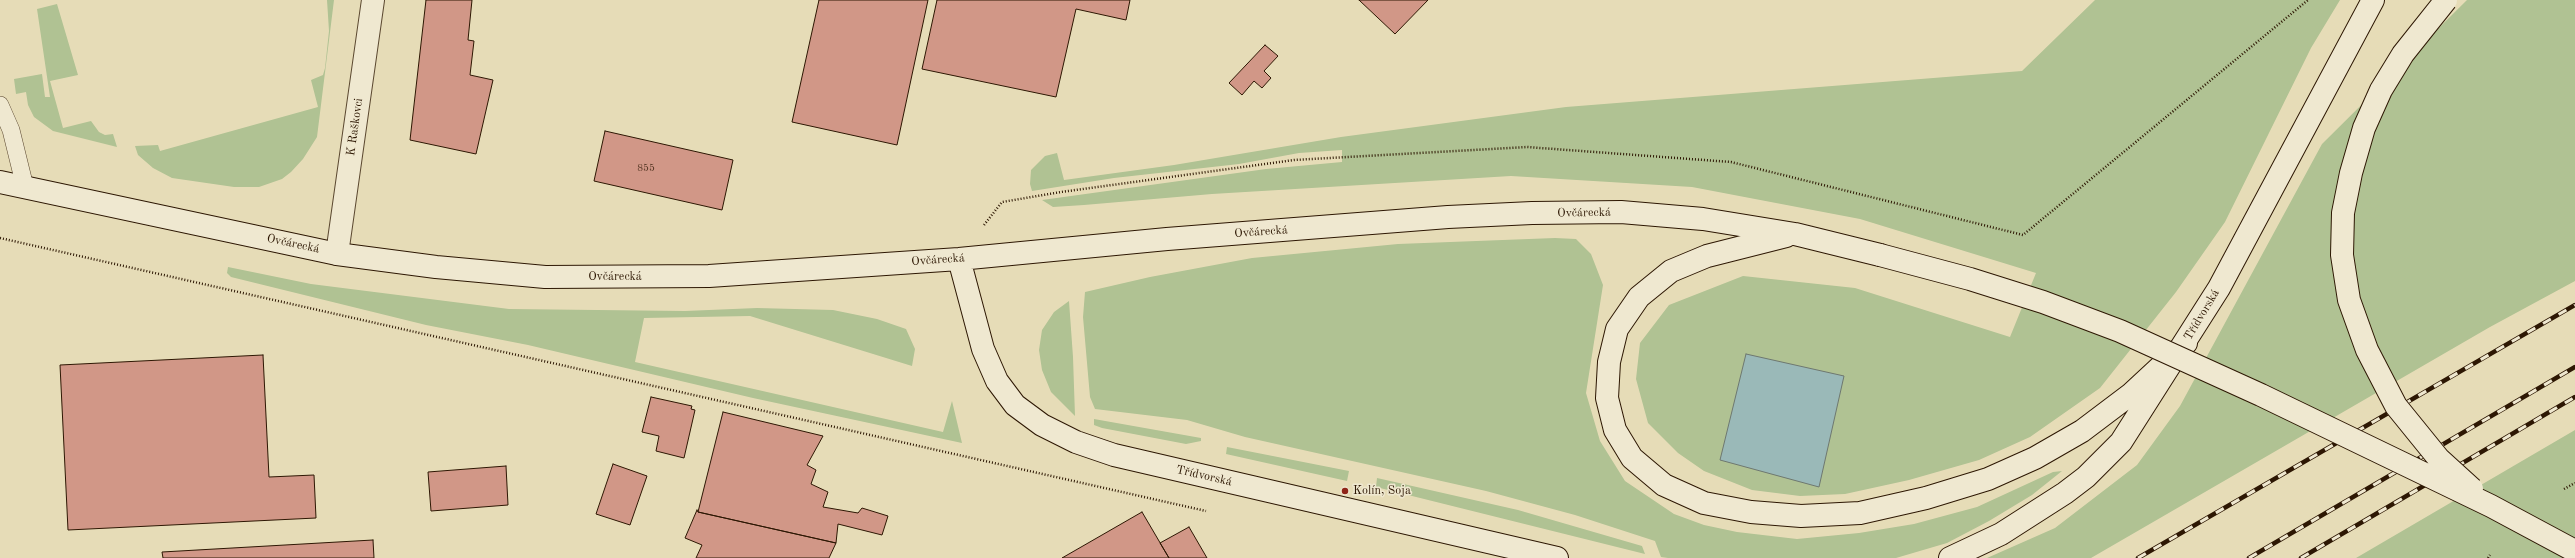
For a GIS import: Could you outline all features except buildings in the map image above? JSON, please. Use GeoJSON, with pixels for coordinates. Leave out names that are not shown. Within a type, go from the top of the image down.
{"type":"FeatureCollection","features":[{"type":"Feature","properties":{"kind":"main road","name":"K Raškovci"},"geometry":{"type":"LineString","coordinates":[[337,254],[372,0]]}},
{"type":"Feature","properties":{"kind":"main road","name":"Třídvorská"},"geometry":{"type":"LineString","coordinates":[[1950,558],[2001,534],[2042,508],[2086,477],[2121,442],[2186,343],[2218,288],[2373,0]]}},
{"type":"Feature","properties":{"kind":"main road"},"geometry":{"type":"LineString","coordinates":[[2446,0],[2403,54],[2381,90],[2364,128],[2351,173],[2343,213],[2342,255],[2349,300],[2367,350],[2396,406],[2439,459],[2491,506],[2575,551]]}},
{"type":"Feature","properties":{"kind":"main road","name":"Ovčárecká"},"geometry":{"type":"LineString","coordinates":[[0,182],[337,254],[436,267],[553,277],[682,278],[959,259],[1206,236],[1448,217],[1621,212],[1703,219],[1795,234],[1977,281],[2043,302],[2120,331],[2261,395],[2491,506]]}},
{"type":"Feature","properties":{"kind":"main road"},"geometry":{"type":"LineString","coordinates":[[1795,234],[1707,256],[1671,271],[1639,297],[1617,329],[1609,362],[1607,398],[1615,430],[1632,458],[1664,485],[1704,503],[1751,512],[1801,516],[1860,513],[1926,498],[1988,479],[2035,458],[2082,431],[2131,394],[2186,343]]}},
{"type":"Feature","properties":{"kind":"main road","name":"Třídvorská"},"geometry":{"type":"LineString","coordinates":[[959,259],[983,349],[997,381],[1015,405],[1042,425],[1076,442],[1114,455],[1557,558]]}},
{"type":"Feature","properties":{"kind":"lane"},"geometry":{"type":"LineString","coordinates":[[0,105],[11,130],[25,187]]}},
{"type":"Feature","properties":{"kind":"path"},"geometry":{"type":"LineString","coordinates":[[959,259],[1002,202],[1294,160],[1527,147],[1732,162],[2023,235],[2308,0]]}},
{"type":"Feature","properties":{"kind":"path"},"geometry":{"type":"LineString","coordinates":[[0,238],[1210,512]]}},
{"type":"Feature","properties":{"kind":"path"},"geometry":{"type":"LineString","coordinates":[[2564,489],[2575,483]]}},
{"type":"Feature","properties":{"kind":"green space"},"geometry":{"type":"Polygon","coordinates":[[[327,0],[334,0],[317,137],[303,159],[291,172],[282,179],[259,187],[234,187],[172,178],[153,168],[138,155],[135,146],[158,145],[160,151],[318,107],[311,80],[323,75],[325,68],[329,31],[327,0]]]}},
{"type":"Feature","properties":{"kind":"green space"},"geometry":{"type":"Polygon","coordinates":[[[2095,0],[2340,0],[2311,48],[2225,222],[2176,292],[2100,388],[2030,437],[1979,460],[1909,480],[1845,494],[1800,496],[1752,490],[1704,471],[1678,453],[1648,423],[1636,379],[1640,343],[1669,305],[1743,276],[1855,288],[2010,337],[2036,273],[1860,219],[1692,187],[1511,176],[1212,194],[1053,207],[1042,200],[1266,169],[1342,162],[1342,150],[1299,153],[1239,164],[1114,178],[1032,191],[1030,184],[1031,170],[1045,156],[1057,153],[1064,180],[1174,165],[1341,137],[1566,107],[2022,71],[2095,0]]]}},
{"type":"Feature","properties":{"kind":"green space"},"geometry":{"type":"Polygon","coordinates":[[[2467,0],[2575,0],[2575,281],[2490,327],[2091,558],[1987,558],[2055,528],[2137,465],[2180,406],[2322,144],[2467,0]]]}},
{"type":"Feature","properties":{"kind":"green space"},"geometry":{"type":"Polygon","coordinates":[[[57,4],[78,75],[50,81],[63,128],[91,121],[99,132],[105,135],[113,134],[117,147],[53,131],[34,117],[28,105],[26,92],[16,94],[14,79],[42,74],[45,97],[50,97],[37,9],[57,4]]]}},
{"type":"Feature","properties":{"kind":"green space"},"geometry":{"type":"Polygon","coordinates":[[[1555,238],[1576,239],[1591,254],[1603,285],[1586,393],[1600,441],[1625,481],[1674,514],[1704,525],[1737,532],[1797,539],[1859,533],[1914,524],[1977,507],[2053,472],[2062,471],[2032,495],[1989,521],[1947,543],[1896,558],[1668,558],[1661,557],[1655,541],[1575,515],[1486,491],[1245,437],[1187,420],[1095,409],[1090,397],[1083,317],[1085,292],[1150,277],[1252,258],[1398,244],[1555,238]]]}},
{"type":"Feature","properties":{"kind":"green space"},"geometry":{"type":"Polygon","coordinates":[[[228,267],[311,284],[509,309],[685,311],[757,308],[833,310],[877,319],[906,329],[915,349],[912,366],[750,316],[644,318],[635,362],[943,432],[952,401],[962,443],[753,398],[528,345],[426,325],[231,277],[227,273],[228,267]]]}},
{"type":"Feature","properties":{"kind":"green space"},"geometry":{"type":"Polygon","coordinates":[[[1069,301],[1075,416],[1051,392],[1042,370],[1039,350],[1042,330],[1054,312],[1069,301]]]}},
{"type":"Feature","properties":{"kind":"green space"},"geometry":{"type":"Polygon","coordinates":[[[1094,419],[1201,438],[1201,441],[1186,444],[1102,428],[1094,425],[1094,419]]]}},
{"type":"Feature","properties":{"kind":"green space"},"geometry":{"type":"Polygon","coordinates":[[[2575,430],[2575,558],[2356,558],[2575,430]]]}},
{"type":"Feature","properties":{"kind":"green space"},"geometry":{"type":"Polygon","coordinates":[[[1227,447],[1349,471],[1347,481],[1226,454],[1227,447]]]}},
{"type":"Feature","properties":{"kind":"green space"},"geometry":{"type":"Polygon","coordinates":[[[1377,478],[1518,510],[1642,546],[1645,554],[1376,487],[1377,478]]]}},
{"type":"Feature","properties":{"kind":"water"},"geometry":{"type":"Polygon","coordinates":[[[1746,354],[1844,376],[1819,487],[1720,460],[1746,354]]]}},
{"type":"Feature","properties":{"kind":"railway"},"geometry":{"type":"LineString","coordinates":[[2138,558],[2575,305]]}},
{"type":"Feature","properties":{"kind":"railway"},"geometry":{"type":"LineString","coordinates":[[2249,558],[2575,367]]}},
{"type":"Feature","properties":{"kind":"railway"},"geometry":{"type":"LineString","coordinates":[[2301,558],[2575,397]]}},
{"type":"Feature","properties":{"kind":"place","name":"Kolín, Soja"},"geometry":{"type":"Point","coordinates":[1345,491]}}]}
